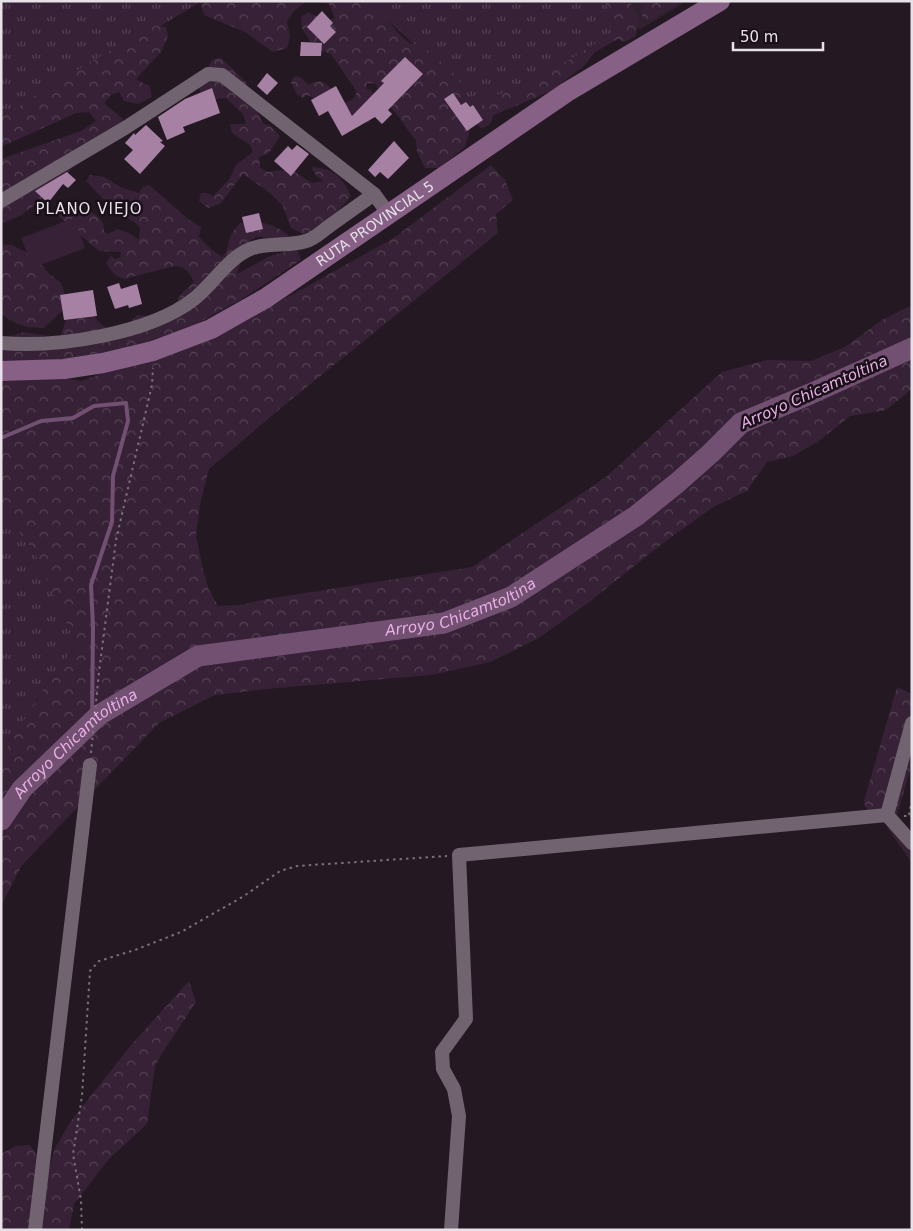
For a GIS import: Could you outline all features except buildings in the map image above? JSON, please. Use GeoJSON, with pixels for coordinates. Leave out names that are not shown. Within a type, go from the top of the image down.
{"type":"FeatureCollection","features":[{"type":"Feature","properties":{"kind":"main road","name":"RUTA PROVINCIAL 5"},"geometry":{"type":"LineString","coordinates":[[1,371],[64,369],[104,363],[153,350],[211,329],[266,298],[567,92],[720,1]]}},
{"type":"Feature","properties":{"kind":"street"},"geometry":{"type":"LineString","coordinates":[[1,201],[125,128],[208,74],[222,75],[374,194],[388,213]]}},
{"type":"Feature","properties":{"kind":"street"},"geometry":{"type":"LineString","coordinates":[[1,343],[48,344],[108,334],[150,323],[177,310],[194,299],[241,254],[251,248],[291,245],[308,241],[374,194]]}},
{"type":"Feature","properties":{"kind":"street"},"geometry":{"type":"LineString","coordinates":[[887,815],[912,723]]}},
{"type":"Feature","properties":{"kind":"street"},"geometry":{"type":"LineString","coordinates":[[35,1230],[90,765]]}},
{"type":"Feature","properties":{"kind":"street"},"geometry":{"type":"LineString","coordinates":[[887,815],[912,843]]}},
{"type":"Feature","properties":{"kind":"street"},"geometry":{"type":"LineString","coordinates":[[451,1230],[459,1116],[454,1089],[443,1069],[442,1052],[466,1019],[459,855],[887,815]]}},
{"type":"Feature","properties":{"kind":"path"},"geometry":{"type":"LineString","coordinates":[[90,765],[99,672],[116,540],[152,384],[153,350]]}},
{"type":"Feature","properties":{"kind":"path"},"geometry":{"type":"LineString","coordinates":[[909,816],[912,800]]}},
{"type":"Feature","properties":{"kind":"path"},"geometry":{"type":"LineString","coordinates":[[82,1230],[81,1200],[73,1154],[82,1096],[90,971],[99,961],[135,950],[181,932],[244,896],[280,871],[297,866],[459,855]]}},
{"type":"Feature","properties":{"kind":"shaded area"},"geometry":{"type":"Polygon","coordinates":[[[618,1],[660,1],[665,10],[681,1],[687,1],[639,30],[618,1]]]}},
{"type":"Feature","properties":{"kind":"green space"},"geometry":{"type":"Polygon","coordinates":[[[1,1],[202,1],[1,122],[1,1]]]}},
{"type":"Feature","properties":{"kind":"green space"},"geometry":{"type":"Polygon","coordinates":[[[200,1],[307,1],[294,11],[287,21],[290,36],[287,48],[273,52],[245,32],[204,15],[200,1]]]}},
{"type":"Feature","properties":{"kind":"green space"},"geometry":{"type":"Polygon","coordinates":[[[311,1],[368,1],[409,43],[425,48],[459,78],[461,92],[473,118],[465,147],[439,168],[425,168],[417,152],[416,140],[384,98],[376,84],[367,83],[366,89],[371,90],[378,103],[369,123],[355,120],[343,104],[353,99],[357,92],[331,54],[314,48],[302,28],[301,17],[309,12],[324,21],[335,18],[329,4],[311,1]]]}},
{"type":"Feature","properties":{"kind":"green space"},"geometry":{"type":"Polygon","coordinates":[[[366,1],[619,1],[612,31],[583,56],[493,106],[492,120],[488,125],[481,128],[475,123],[422,51],[366,1]]]}},
{"type":"Feature","properties":{"kind":"green space"},"geometry":{"type":"Polygon","coordinates":[[[605,1],[629,1],[639,17],[636,36],[624,42],[618,39],[595,52],[584,66],[551,91],[492,116],[485,108],[484,101],[487,96],[518,89],[535,81],[612,31],[614,22],[605,1]]]}},
{"type":"Feature","properties":{"kind":"green space"},"geometry":{"type":"Polygon","coordinates":[[[646,1],[681,1],[650,20],[642,19],[642,10],[646,1]]]}},
{"type":"Feature","properties":{"kind":"green space"},"geometry":{"type":"Polygon","coordinates":[[[152,25],[166,27],[168,36],[161,52],[136,79],[150,87],[152,97],[138,104],[124,101],[119,92],[111,95],[104,103],[122,118],[127,130],[76,163],[51,193],[21,215],[1,224],[1,159],[81,131],[96,121],[89,112],[76,113],[1,147],[1,118],[152,25]]]}},
{"type":"Feature","properties":{"kind":"green space"},"geometry":{"type":"Polygon","coordinates":[[[221,58],[246,82],[247,92],[263,123],[272,127],[280,136],[269,153],[259,157],[260,168],[268,172],[290,169],[312,183],[324,181],[317,177],[311,167],[325,169],[340,179],[351,196],[332,218],[306,235],[291,228],[283,206],[270,193],[243,174],[220,204],[208,208],[199,201],[201,193],[213,196],[229,180],[236,165],[253,152],[250,145],[232,133],[230,124],[246,124],[243,114],[226,98],[203,100],[198,86],[213,59],[221,58]]]}},
{"type":"Feature","properties":{"kind":"green space"},"geometry":{"type":"Polygon","coordinates":[[[295,76],[302,78],[308,85],[323,82],[335,93],[319,101],[308,95],[302,98],[296,93],[291,82],[295,76]]]}},
{"type":"Feature","properties":{"kind":"green space"},"geometry":{"type":"Polygon","coordinates":[[[491,165],[505,180],[513,200],[496,214],[498,233],[288,402],[209,469],[200,504],[196,535],[209,590],[218,606],[240,605],[261,600],[472,567],[606,477],[722,372],[767,360],[811,361],[845,347],[882,320],[912,305],[912,389],[887,409],[850,416],[819,441],[793,456],[767,462],[747,491],[715,506],[667,540],[589,602],[539,638],[490,662],[431,675],[215,695],[159,723],[22,865],[1,906],[1,757],[46,685],[77,645],[35,553],[1,508],[1,370],[81,381],[227,331],[392,239],[491,165]]]}},
{"type":"Feature","properties":{"kind":"green space"},"geometry":{"type":"Polygon","coordinates":[[[90,175],[104,177],[122,188],[139,193],[143,187],[149,185],[188,219],[201,227],[199,237],[222,257],[226,252],[231,234],[240,223],[266,223],[288,235],[286,242],[256,237],[247,243],[242,247],[244,258],[240,263],[237,274],[270,256],[297,249],[301,260],[242,299],[174,336],[109,358],[1,366],[1,339],[24,332],[60,338],[68,313],[92,314],[115,335],[123,332],[137,315],[145,316],[155,324],[178,302],[182,293],[194,282],[187,270],[178,266],[125,279],[119,277],[106,263],[111,256],[115,259],[120,258],[121,252],[99,251],[57,215],[55,210],[61,208],[88,211],[99,218],[103,223],[104,231],[108,234],[118,229],[131,234],[139,240],[140,229],[137,224],[113,209],[86,181],[90,175]]]}},
{"type":"Feature","properties":{"kind":"green space"},"geometry":{"type":"Polygon","coordinates":[[[74,218],[85,248],[33,268],[21,238],[74,218]]]}},
{"type":"Feature","properties":{"kind":"green space"},"geometry":{"type":"Polygon","coordinates":[[[1,244],[12,245],[38,258],[48,273],[61,283],[68,305],[44,328],[21,325],[1,314],[1,244]]]}},
{"type":"Feature","properties":{"kind":"green space"},"geometry":{"type":"Polygon","coordinates":[[[1,507],[35,553],[77,645],[46,685],[1,757],[1,507]]]}},
{"type":"Feature","properties":{"kind":"green space"},"geometry":{"type":"Polygon","coordinates":[[[897,687],[912,694],[912,763],[896,819],[912,849],[912,863],[883,821],[866,808],[864,801],[897,687]]]}},
{"type":"Feature","properties":{"kind":"green space"},"geometry":{"type":"Polygon","coordinates":[[[189,981],[196,1002],[155,1066],[147,1124],[108,1160],[74,1204],[69,1230],[1,1230],[1,1154],[16,1146],[30,1145],[48,1172],[55,1148],[71,1121],[132,1044],[189,981]]]}},
{"type":"Feature","properties":{"kind":"waterway","name":"Arroyo Chicamtoltina"},"geometry":{"type":"LineString","coordinates":[[1,820],[22,789],[99,715],[198,656],[444,623],[511,597],[636,516],[711,453],[741,423],[912,348]]}},
{"type":"Feature","properties":{"kind":"waterway"},"geometry":{"type":"LineString","coordinates":[[1,438],[41,421],[73,418],[94,406],[126,403],[128,421],[113,476],[112,522],[91,585],[93,627],[92,721]]}},
{"type":"Feature","properties":{"kind":"district","name":"PLANO VIEJO"},"geometry":{"type":"Point","coordinates":[89,209]}}]}
